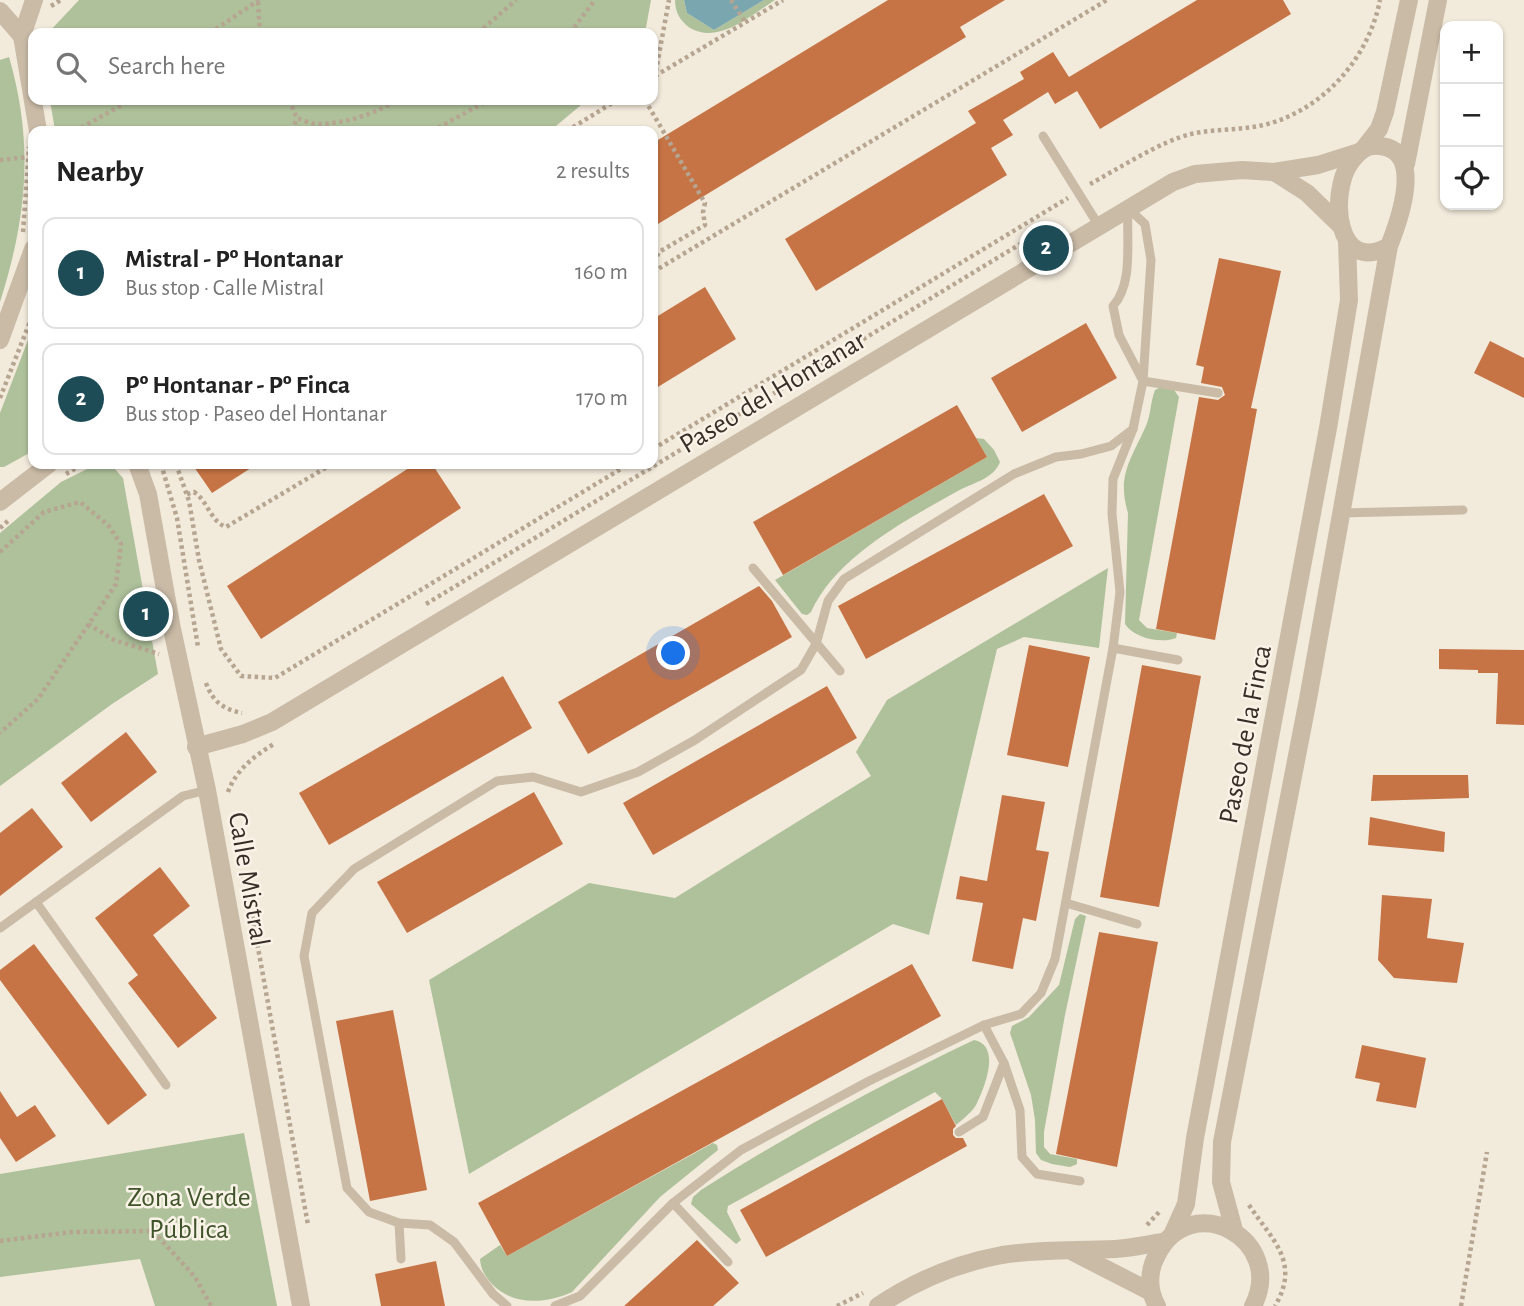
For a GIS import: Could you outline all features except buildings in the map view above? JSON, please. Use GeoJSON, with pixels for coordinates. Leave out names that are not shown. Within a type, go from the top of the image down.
{"type":"FeatureCollection","features":[{"type":"Feature","properties":{"kind":"street"},"geometry":{"type":"LineString","coordinates":[[28,91],[22,36],[34,0]]}},
{"type":"Feature","properties":{"kind":"street"},"geometry":{"type":"LineString","coordinates":[[1409,0],[1385,112],[1379,129],[1348,166],[1338,204],[1344,234],[1356,250],[1367,253],[1378,252],[1389,246],[1398,225],[1406,164],[1438,0]]}},
{"type":"Feature","properties":{"kind":"street"},"geometry":{"type":"LineString","coordinates":[[0,11],[22,36]]}},
{"type":"Feature","properties":{"kind":"street"},"geometry":{"type":"LineString","coordinates":[[30,105],[32,126]]}},
{"type":"Feature","properties":{"kind":"street"},"geometry":{"type":"LineString","coordinates":[[1362,149],[1376,145],[1387,147],[1398,152],[1406,164]]}},
{"type":"Feature","properties":{"kind":"street","name":"Paseo del Hontanar"},"geometry":{"type":"LineString","coordinates":[[196,747],[243,734],[272,722],[1173,182],[1195,174],[1242,170],[1274,172],[1318,165],[1362,149]]}},
{"type":"Feature","properties":{"kind":"street","name":"Paseo del Hontanar"},"geometry":{"type":"LineString","coordinates":[[1274,172],[1307,193],[1344,234]]}},
{"type":"Feature","properties":{"kind":"street","name":"Paseo de la Finca"},"geometry":{"type":"LineString","coordinates":[[1155,1302],[1151,1266],[1186,1204],[1212,1044],[1328,428],[1349,300],[1344,234]]}},
{"type":"Feature","properties":{"kind":"street"},"geometry":{"type":"LineString","coordinates":[[0,340],[27,246]]}},
{"type":"Feature","properties":{"kind":"street","name":"Paseo de la Finca"},"geometry":{"type":"LineString","coordinates":[[1234,1230],[1221,1182],[1222,1142],[1308,699],[1389,246]]}},
{"type":"Feature","properties":{"kind":"street"},"geometry":{"type":"LineString","coordinates":[[0,502],[43,469]]}},
{"type":"Feature","properties":{"kind":"street","name":"Calle Mistral"},"geometry":{"type":"LineString","coordinates":[[140,469],[148,494],[172,629],[207,790],[301,1306]]}},
{"type":"Feature","properties":{"kind":"street"},"geometry":{"type":"LineString","coordinates":[[878,1306],[927,1278],[999,1256],[1118,1249],[1168,1238],[1192,1224],[1214,1223],[1234,1230],[1254,1250],[1261,1277],[1254,1306]]}},
{"type":"Feature","properties":{"kind":"street"},"geometry":{"type":"LineString","coordinates":[[1070,1250],[1125,1277],[1155,1302]]}},
{"type":"Feature","properties":{"kind":"lane"},"geometry":{"type":"LineString","coordinates":[[1043,136],[1099,226]]}},
{"type":"Feature","properties":{"kind":"lane"},"geometry":{"type":"LineString","coordinates":[[1128,208],[1126,281],[1123,296],[1113,306],[1119,335],[1143,381]]}},
{"type":"Feature","properties":{"kind":"lane"},"geometry":{"type":"LineString","coordinates":[[555,1306],[580,1296],[673,1202],[741,1150],[869,1081],[984,1025],[1021,1014],[1041,993],[1055,959],[1113,648],[1120,592],[1112,514],[1113,479],[1133,429],[1143,381],[1151,260],[1145,224],[1128,208]]}},
{"type":"Feature","properties":{"kind":"lane"},"geometry":{"type":"LineString","coordinates":[[1143,381],[1218,393]]}},
{"type":"Feature","properties":{"kind":"lane"},"geometry":{"type":"LineString","coordinates":[[507,1306],[493,1294],[454,1241],[430,1225],[398,1223],[369,1212],[347,1188],[304,956],[312,913],[354,869],[497,781],[533,777],[581,792],[638,772],[695,740],[801,670],[816,643],[828,601],[844,579],[1014,474],[1056,457],[1111,446],[1133,429]]}},
{"type":"Feature","properties":{"kind":"lane"},"geometry":{"type":"LineString","coordinates":[[1341,513],[1463,510]]}},
{"type":"Feature","properties":{"kind":"lane"},"geometry":{"type":"LineString","coordinates":[[753,568],[839,671]]}},
{"type":"Feature","properties":{"kind":"lane"},"geometry":{"type":"LineString","coordinates":[[1113,648],[1178,660]]}},
{"type":"Feature","properties":{"kind":"lane"},"geometry":{"type":"LineString","coordinates":[[0,928],[183,796],[207,790]]}},
{"type":"Feature","properties":{"kind":"lane"},"geometry":{"type":"LineString","coordinates":[[36,902],[166,1085]]}},
{"type":"Feature","properties":{"kind":"lane"},"geometry":{"type":"LineString","coordinates":[[1066,903],[1137,923]]}},
{"type":"Feature","properties":{"kind":"lane"},"geometry":{"type":"LineString","coordinates":[[984,1025],[1004,1063],[1020,1110],[1022,1157],[1037,1174],[1080,1181]]}},
{"type":"Feature","properties":{"kind":"lane"},"geometry":{"type":"LineString","coordinates":[[959,1132],[983,1117],[1004,1063]]}},
{"type":"Feature","properties":{"kind":"lane"},"geometry":{"type":"LineString","coordinates":[[673,1202],[727,1262]]}},
{"type":"Feature","properties":{"kind":"lane"},"geometry":{"type":"LineString","coordinates":[[398,1223],[401,1259]]}},
{"type":"Feature","properties":{"kind":"path"},"geometry":{"type":"LineString","coordinates":[[484,28],[516,0]]}},
{"type":"Feature","properties":{"kind":"path"},"geometry":{"type":"LineString","coordinates":[[574,28],[595,0]]}},
{"type":"Feature","properties":{"kind":"path"},"geometry":{"type":"LineString","coordinates":[[658,56],[669,0]]}},
{"type":"Feature","properties":{"kind":"path"},"geometry":{"type":"LineString","coordinates":[[732,0],[745,22]]}},
{"type":"Feature","properties":{"kind":"path"},"geometry":{"type":"LineString","coordinates":[[658,75],[783,0]]}},
{"type":"Feature","properties":{"kind":"path"},"geometry":{"type":"LineString","coordinates":[[658,269],[1107,0]]}},
{"type":"Feature","properties":{"kind":"path"},"geometry":{"type":"LineString","coordinates":[[658,446],[1077,192],[1147,153],[1191,134],[1233,131],[1270,124],[1318,100],[1337,83],[1369,38],[1380,0]]}},
{"type":"Feature","properties":{"kind":"path"},"geometry":{"type":"LineString","coordinates":[[218,28],[258,1]]}},
{"type":"Feature","properties":{"kind":"path"},"geometry":{"type":"LineString","coordinates":[[258,1],[260,28]]}},
{"type":"Feature","properties":{"kind":"path"},"geometry":{"type":"LineString","coordinates":[[84,126],[122,105]]}},
{"type":"Feature","properties":{"kind":"path"},"geometry":{"type":"LineString","coordinates":[[291,105],[297,118],[294,126]]}},
{"type":"Feature","properties":{"kind":"path"},"geometry":{"type":"LineString","coordinates":[[297,118],[315,124],[339,122],[390,105]]}},
{"type":"Feature","properties":{"kind":"path"},"geometry":{"type":"LineString","coordinates":[[441,126],[480,105]]}},
{"type":"Feature","properties":{"kind":"path"},"geometry":{"type":"LineString","coordinates":[[575,126],[609,105]]}},
{"type":"Feature","properties":{"kind":"path"},"geometry":{"type":"LineString","coordinates":[[648,105],[705,203],[705,225],[658,254]]}},
{"type":"Feature","properties":{"kind":"path"},"geometry":{"type":"LineString","coordinates":[[0,160],[28,157]]}},
{"type":"Feature","properties":{"kind":"path"},"geometry":{"type":"LineString","coordinates":[[27,246],[28,202]]}},
{"type":"Feature","properties":{"kind":"path"},"geometry":{"type":"LineString","coordinates":[[658,464],[1022,243],[1051,232]]}},
{"type":"Feature","properties":{"kind":"path"},"geometry":{"type":"LineString","coordinates":[[0,398],[28,327]]}},
{"type":"Feature","properties":{"kind":"path"},"geometry":{"type":"LineString","coordinates":[[162,469],[177,518],[199,654]]}},
{"type":"Feature","properties":{"kind":"path"},"geometry":{"type":"LineString","coordinates":[[178,469],[187,494],[199,560],[221,649],[241,676],[275,678],[621,469]]}},
{"type":"Feature","properties":{"kind":"path"},"geometry":{"type":"LineString","coordinates":[[187,494],[194,492],[200,496],[211,514],[226,527],[324,469]]}},
{"type":"Feature","properties":{"kind":"path"},"geometry":{"type":"LineString","coordinates":[[423,606],[649,469]]}},
{"type":"Feature","properties":{"kind":"path"},"geometry":{"type":"LineString","coordinates":[[0,552],[44,512],[80,502],[108,525],[121,544],[116,584],[38,699],[0,733]]}},
{"type":"Feature","properties":{"kind":"path"},"geometry":{"type":"LineString","coordinates":[[88,624],[114,640],[159,654]]}},
{"type":"Feature","properties":{"kind":"path"},"geometry":{"type":"LineString","coordinates":[[205,680],[212,698],[225,709],[241,713],[251,712]]}},
{"type":"Feature","properties":{"kind":"path"},"geometry":{"type":"LineString","coordinates":[[229,805],[228,792],[232,780],[260,753],[282,739]]}},
{"type":"Feature","properties":{"kind":"path"},"geometry":{"type":"LineString","coordinates":[[240,870],[246,881],[311,1237]]}},
{"type":"Feature","properties":{"kind":"path"},"geometry":{"type":"LineString","coordinates":[[1461,1306],[1487,1153]]}},
{"type":"Feature","properties":{"kind":"path"},"geometry":{"type":"LineString","coordinates":[[1144,1227],[1165,1202]]}},
{"type":"Feature","properties":{"kind":"path"},"geometry":{"type":"LineString","coordinates":[[0,1241],[72,1232],[152,1231],[195,1277],[211,1306]]}},
{"type":"Feature","properties":{"kind":"green space"},"geometry":{"type":"Polygon","coordinates":[[[79,0],[651,0],[646,28],[53,28],[79,0]]]}},
{"type":"Feature","properties":{"kind":"green space"},"geometry":{"type":"Polygon","coordinates":[[[675,0],[684,0],[687,13],[714,30],[764,0],[775,0],[734,26],[712,33],[701,32],[686,25],[677,12],[675,0]]]}},
{"type":"Feature","properties":{"kind":"green space"},"geometry":{"type":"Polygon","coordinates":[[[9,57],[22,120],[24,180],[16,240],[0,302],[0,60],[9,57]]]}},
{"type":"Feature","properties":{"kind":"green space"},"geometry":{"type":"Polygon","coordinates":[[[51,105],[581,105],[556,126],[54,126],[51,105]]]}},
{"type":"Feature","properties":{"kind":"green space"},"geometry":{"type":"Polygon","coordinates":[[[28,340],[28,454],[4,467],[0,467],[0,413],[28,340]]]}},
{"type":"Feature","properties":{"kind":"green space"},"geometry":{"type":"Polygon","coordinates":[[[1161,387],[1174,390],[1179,397],[1139,620],[1147,628],[1177,633],[1176,638],[1170,640],[1141,636],[1125,624],[1128,513],[1125,479],[1130,460],[1147,423],[1155,390],[1161,387]]]}},
{"type":"Feature","properties":{"kind":"green space"},"geometry":{"type":"Polygon","coordinates":[[[976,438],[984,439],[994,450],[1000,462],[997,468],[874,542],[837,574],[822,592],[811,612],[802,614],[775,580],[987,457],[976,438]]]}},
{"type":"Feature","properties":{"kind":"green space"},"geometry":{"type":"Polygon","coordinates":[[[87,469],[115,469],[123,478],[158,674],[112,704],[0,786],[0,533],[61,482],[87,469]]]}},
{"type":"Feature","properties":{"kind":"green space"},"geometry":{"type":"Polygon","coordinates":[[[1108,568],[1099,648],[1024,637],[997,649],[929,935],[893,924],[469,1174],[429,980],[589,883],[675,898],[871,776],[856,752],[887,700],[1108,568]]]}},
{"type":"Feature","properties":{"kind":"green space"},"geometry":{"type":"Polygon","coordinates":[[[1080,914],[1086,916],[1044,1132],[1044,1147],[1050,1154],[1077,1159],[1077,1164],[1070,1167],[1041,1160],[1036,1153],[1031,1095],[1010,1033],[1012,1026],[1029,1017],[1059,985],[1075,919],[1080,914]]]}},
{"type":"Feature","properties":{"kind":"green space"},"geometry":{"type":"Polygon","coordinates":[[[974,1040],[987,1050],[989,1059],[986,1079],[976,1105],[956,1125],[942,1099],[935,1092],[728,1206],[727,1212],[741,1240],[736,1244],[691,1204],[693,1197],[701,1190],[768,1149],[870,1092],[974,1040]]]}},
{"type":"Feature","properties":{"kind":"green space","name":"Zona Verde Pública"},"geometry":{"type":"Polygon","coordinates":[[[244,1133],[277,1306],[155,1306],[140,1259],[0,1277],[0,1174],[244,1133]]]}},
{"type":"Feature","properties":{"kind":"green space"},"geometry":{"type":"Polygon","coordinates":[[[713,1143],[718,1150],[660,1197],[572,1292],[540,1301],[519,1299],[500,1291],[484,1273],[480,1259],[500,1245],[507,1256],[713,1143]]]}},
{"type":"Feature","properties":{"kind":"water"},"geometry":{"type":"Polygon","coordinates":[[[684,0],[764,0],[714,30],[687,13],[684,0]]]}},
{"type":"Feature","properties":{"kind":"place","name":"Pº Hontanar - Pº Finca"},"geometry":{"type":"Point","coordinates":[1046,248]}},
{"type":"Feature","properties":{"kind":"place","name":"Mistral - Pº Hontanar"},"geometry":{"type":"Point","coordinates":[146,614]}}]}
